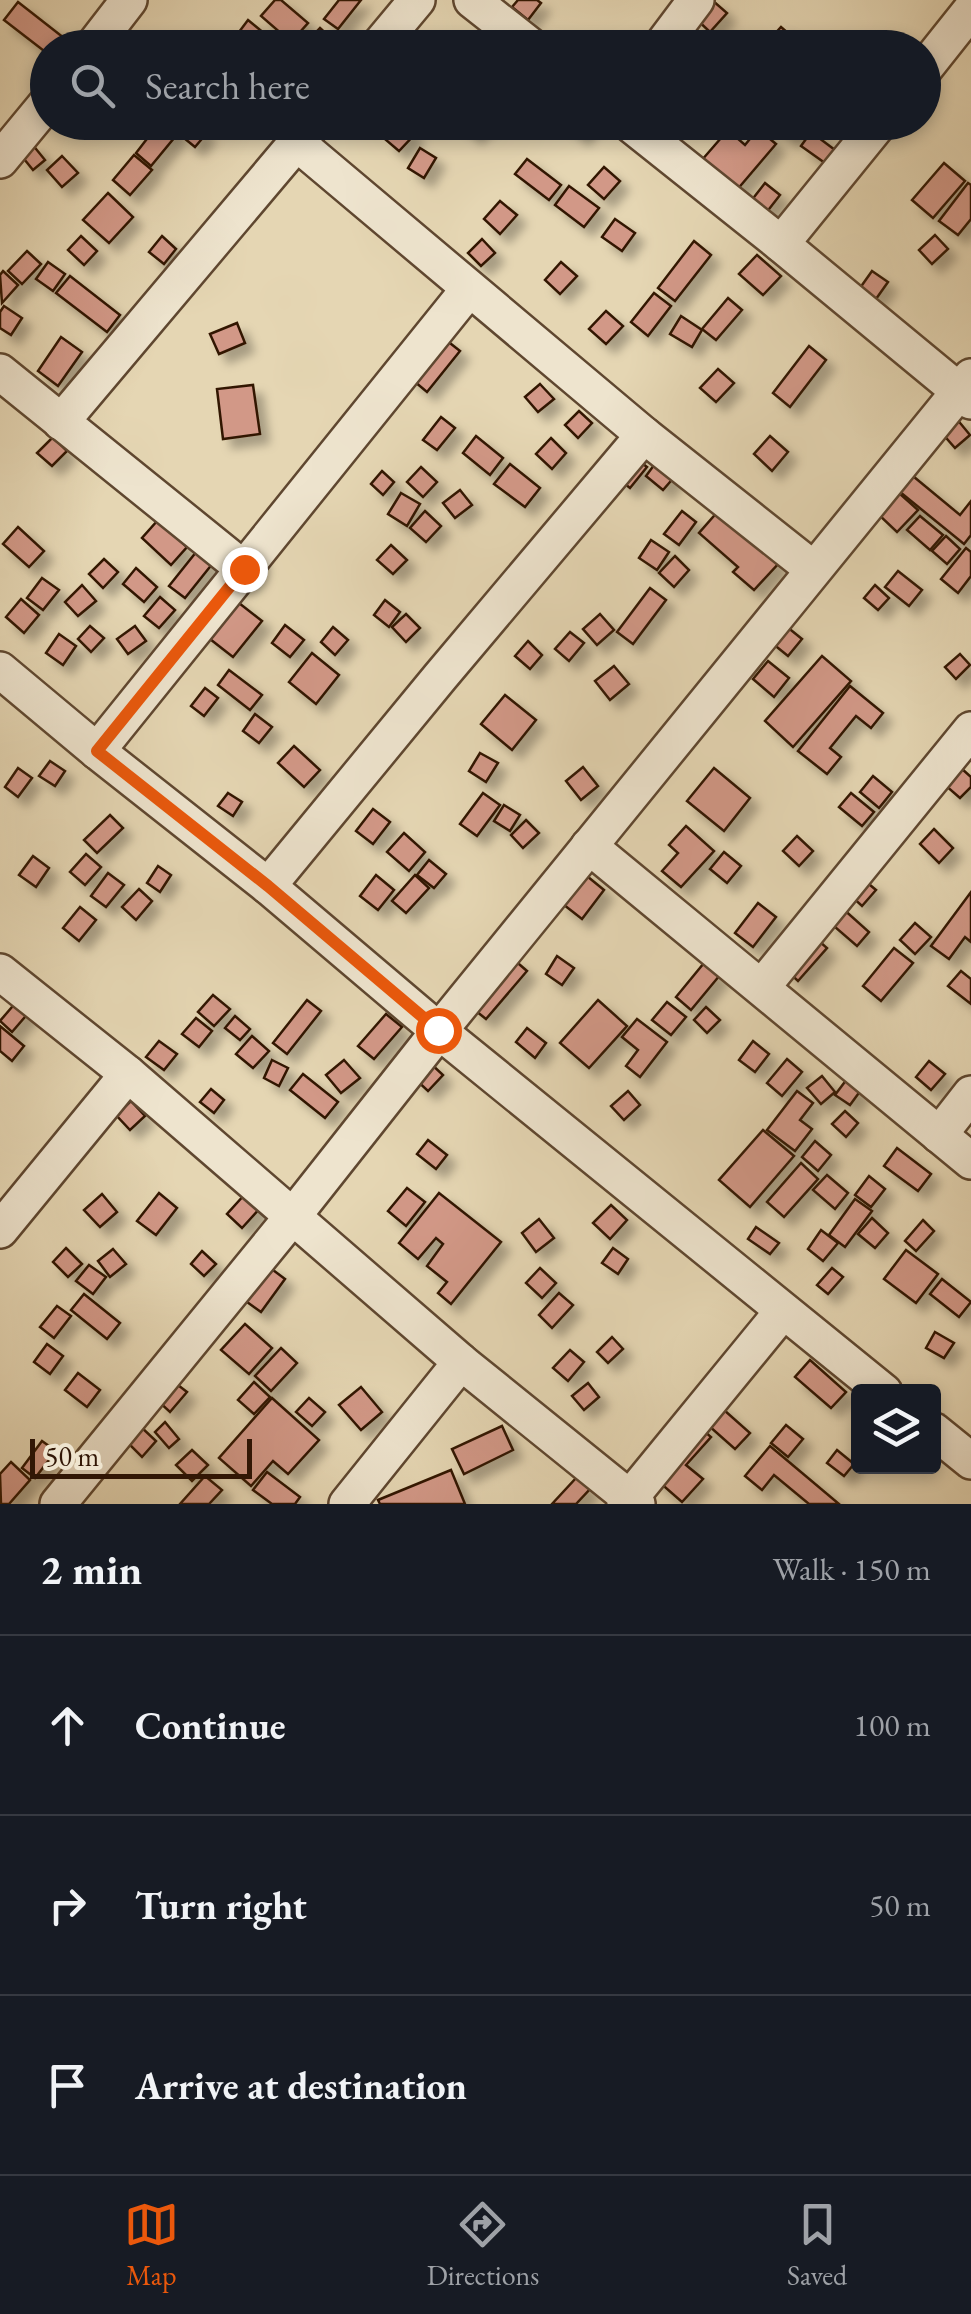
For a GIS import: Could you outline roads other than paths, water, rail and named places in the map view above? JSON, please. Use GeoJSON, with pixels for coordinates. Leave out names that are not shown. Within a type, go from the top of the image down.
{"type":"FeatureCollection","features":[{"type":"Feature","properties":{"kind":"street"},"geometry":{"type":"LineString","coordinates":[[106,30],[129,0]]}},
{"type":"Feature","properties":{"kind":"street"},"geometry":{"type":"LineString","coordinates":[[392,30],[417,0]]}},
{"type":"Feature","properties":{"kind":"street"},"geometry":{"type":"LineString","coordinates":[[472,0],[510,30]]}},
{"type":"Feature","properties":{"kind":"street"},"geometry":{"type":"LineString","coordinates":[[674,30],[696,0]]}},
{"type":"Feature","properties":{"kind":"street"},"geometry":{"type":"LineString","coordinates":[[941,48],[971,10]]}},
{"type":"Feature","properties":{"kind":"street"},"geometry":{"type":"LineString","coordinates":[[0,160],[30,124]]}},
{"type":"Feature","properties":{"kind":"street"},"geometry":{"type":"LineString","coordinates":[[61,422],[300,140]]}},
{"type":"Feature","properties":{"kind":"street"},"geometry":{"type":"LineString","coordinates":[[313,140],[469,289],[813,569]]}},
{"type":"Feature","properties":{"kind":"street"},"geometry":{"type":"LineString","coordinates":[[69,1500],[438,1030],[813,569],[967,390],[651,140]]}},
{"type":"Feature","properties":{"kind":"street"},"geometry":{"type":"LineString","coordinates":[[781,244],[865,140]]}},
{"type":"Feature","properties":{"kind":"street"},"geometry":{"type":"LineString","coordinates":[[97,751],[469,289]]}},
{"type":"Feature","properties":{"kind":"street"},"geometry":{"type":"LineString","coordinates":[[0,372],[244,569]]}},
{"type":"Feature","properties":{"kind":"street"},"geometry":{"type":"LineString","coordinates":[[268,886],[644,435]]}},
{"type":"Feature","properties":{"kind":"street"},"geometry":{"type":"LineString","coordinates":[[0,670],[874,1384]]}},
{"type":"Feature","properties":{"kind":"street"},"geometry":{"type":"LineString","coordinates":[[762,988],[971,730]]}},
{"type":"Feature","properties":{"kind":"street"},"geometry":{"type":"LineString","coordinates":[[589,846],[971,1161]]}},
{"type":"Feature","properties":{"kind":"street"},"geometry":{"type":"LineString","coordinates":[[0,972],[128,1074],[461,1362],[630,1502],[783,1311]]}},
{"type":"Feature","properties":{"kind":"street"},"geometry":{"type":"LineString","coordinates":[[0,1230],[128,1074]]}},
{"type":"Feature","properties":{"kind":"street"},"geometry":{"type":"LineString","coordinates":[[939,1135],[971,1094]]}},
{"type":"Feature","properties":{"kind":"street"},"geometry":{"type":"LineString","coordinates":[[347,1504],[461,1362]]}}]}
